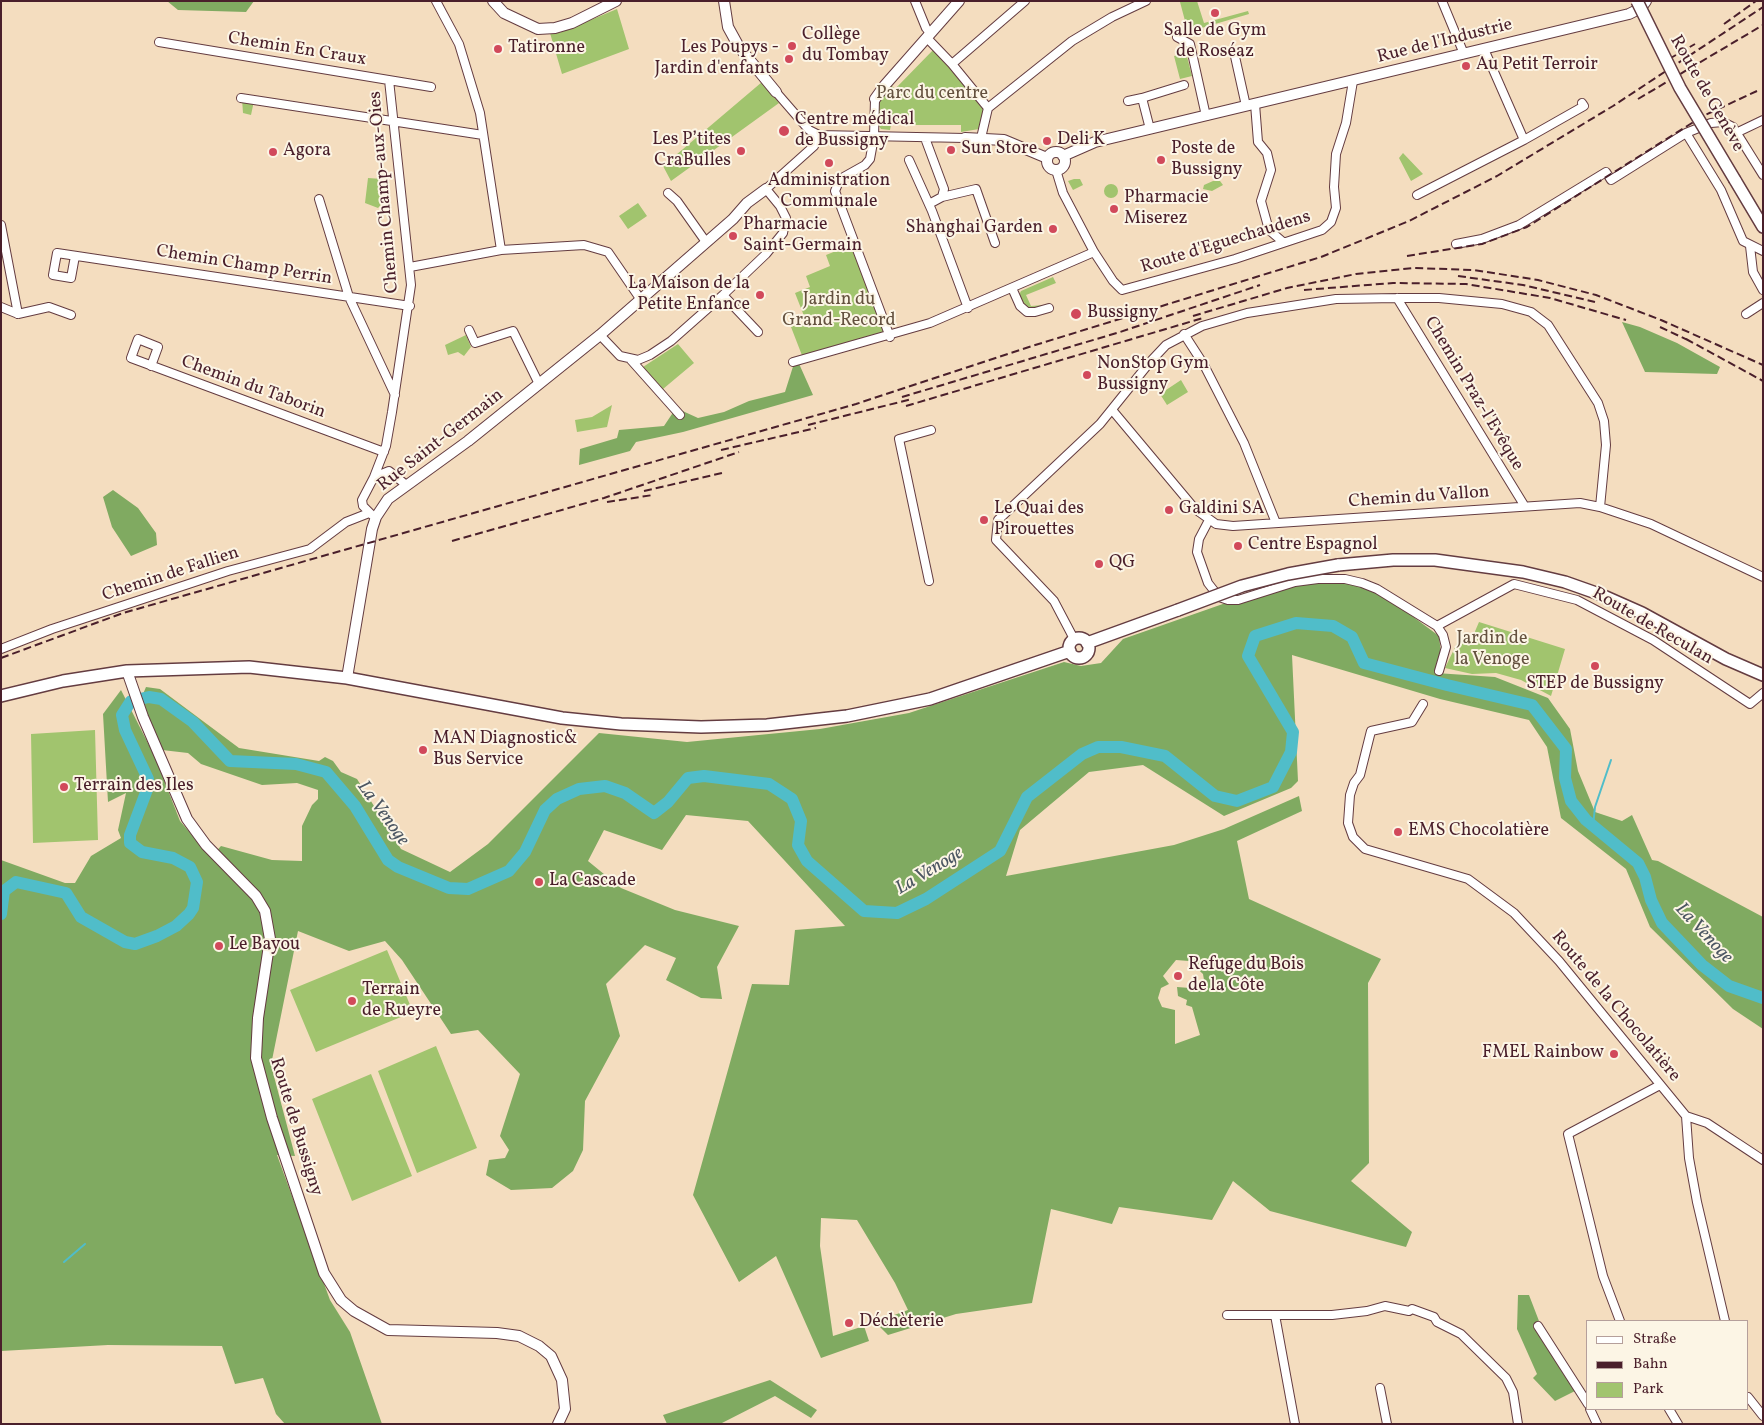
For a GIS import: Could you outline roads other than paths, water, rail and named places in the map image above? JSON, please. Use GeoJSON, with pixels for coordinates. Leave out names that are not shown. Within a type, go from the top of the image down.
{"type":"FeatureCollection","features":[{"type":"Feature","properties":{"kind":"main road","name":"Route de Genève"},"geometry":{"type":"LineString","coordinates":[[1637,1],[1680,88],[1763,227]]}},
{"type":"Feature","properties":{"kind":"main road"},"geometry":{"type":"LineString","coordinates":[[1087,643],[1242,586],[1288,574],[1338,565],[1393,560],[1435,560],[1523,572],[1564,582],[1599,594],[1642,613],[1726,659],[1763,675],[1763,684]]}},
{"type":"Feature","properties":{"kind":"main road"},"geometry":{"type":"LineString","coordinates":[[1074,639],[1083,639],[1087,643],[1088,649],[1083,656],[1076,657],[1070,651],[1070,644],[1074,639]]}},
{"type":"Feature","properties":{"kind":"main road"},"geometry":{"type":"LineString","coordinates":[[1,696],[63,681],[127,671],[249,667],[347,678],[562,718],[621,724],[701,728],[767,725],[847,716],[930,699],[1070,651]]}},
{"type":"Feature","properties":{"kind":"street"},"geometry":{"type":"LineString","coordinates":[[436,1],[463,54],[480,113],[500,250]]}},
{"type":"Feature","properties":{"kind":"street"},"geometry":{"type":"LineString","coordinates":[[493,1],[504,13],[538,29],[555,28],[572,23],[616,1]]}},
{"type":"Feature","properties":{"kind":"street"},"geometry":{"type":"LineString","coordinates":[[724,1],[728,27],[738,47],[809,130],[819,135],[980,138],[1015,143],[1047,158],[1050,168],[1056,170],[1064,163],[1063,156],[1054,152],[1047,158]]}},
{"type":"Feature","properties":{"kind":"street"},"geometry":{"type":"LineString","coordinates":[[915,1],[928,35],[988,108]]}},
{"type":"Feature","properties":{"kind":"street"},"geometry":{"type":"LineString","coordinates":[[890,337],[834,191],[840,179],[865,165],[870,159],[874,137],[875,99],[885,85],[959,1]]}},
{"type":"Feature","properties":{"kind":"street"},"geometry":{"type":"LineString","coordinates":[[952,64],[1025,1]]}},
{"type":"Feature","properties":{"kind":"street"},"geometry":{"type":"LineString","coordinates":[[980,138],[988,108],[1072,41],[1112,17],[1146,1]]}},
{"type":"Feature","properties":{"kind":"street"},"geometry":{"type":"LineString","coordinates":[[1442,1],[1464,54]]}},
{"type":"Feature","properties":{"kind":"street","name":"Rue de l'Industrie"},"geometry":{"type":"LineString","coordinates":[[1063,156],[1081,146],[1629,14],[1641,8],[1646,1]]}},
{"type":"Feature","properties":{"kind":"street"},"geometry":{"type":"LineString","coordinates":[[1177,37],[1190,44],[1206,116]]}},
{"type":"Feature","properties":{"kind":"street","name":"Chemin En Craux"},"geometry":{"type":"LineString","coordinates":[[159,42],[430,87]]}},
{"type":"Feature","properties":{"kind":"street"},"geometry":{"type":"LineString","coordinates":[[1484,49],[1524,140]]}},
{"type":"Feature","properties":{"kind":"street"},"geometry":{"type":"LineString","coordinates":[[1234,52],[1250,105],[1258,142],[1267,153],[1271,170],[1261,201],[1269,230],[1283,242]]}},
{"type":"Feature","properties":{"kind":"street","name":"Chemin Champ-aux-Oies"},"geometry":{"type":"LineString","coordinates":[[362,500],[384,452],[410,306],[410,267],[389,80]]}},
{"type":"Feature","properties":{"kind":"street","name":"Route d'Eguechaudens"},"geometry":{"type":"LineString","coordinates":[[1056,170],[1063,193],[1094,252],[1115,284],[1126,290],[1235,259],[1322,230],[1331,222],[1336,208],[1334,187],[1336,154],[1346,123],[1353,81]]}},
{"type":"Feature","properties":{"kind":"street"},"geometry":{"type":"LineString","coordinates":[[1128,101],[1184,85]]}},
{"type":"Feature","properties":{"kind":"street"},"geometry":{"type":"LineString","coordinates":[[241,98],[484,135]]}},
{"type":"Feature","properties":{"kind":"street"},"geometry":{"type":"LineString","coordinates":[[1142,98],[1150,129]]}},
{"type":"Feature","properties":{"kind":"street"},"geometry":{"type":"LineString","coordinates":[[1417,195],[1524,140],[1584,106],[1582,103]]}},
{"type":"Feature","properties":{"kind":"street"},"geometry":{"type":"LineString","coordinates":[[1738,132],[1763,120]]}},
{"type":"Feature","properties":{"kind":"street"},"geometry":{"type":"LineString","coordinates":[[1456,244],[1482,239],[1519,225],[1606,172],[1611,180],[1686,133],[1718,122],[1728,123],[1738,132],[1763,175]]}},
{"type":"Feature","properties":{"kind":"street"},"geometry":{"type":"LineString","coordinates":[[1686,133],[1721,190],[1743,241],[1756,248]]}},
{"type":"Feature","properties":{"kind":"street","name":"Rue Saint-Germain"},"geometry":{"type":"LineString","coordinates":[[347,678],[372,529],[372,515],[406,484],[468,441],[600,335],[748,203],[766,190],[814,146],[819,135]]}},
{"type":"Feature","properties":{"kind":"street"},"geometry":{"type":"LineString","coordinates":[[925,138],[944,189],[942,197],[937,202],[929,204]]}},
{"type":"Feature","properties":{"kind":"street"},"geometry":{"type":"LineString","coordinates":[[909,160],[929,204],[968,308]]}},
{"type":"Feature","properties":{"kind":"street"},"geometry":{"type":"LineString","coordinates":[[942,197],[976,189],[995,243]]}},
{"type":"Feature","properties":{"kind":"street"},"geometry":{"type":"LineString","coordinates":[[631,360],[650,355],[671,340],[723,295],[766,254],[783,233],[786,218],[780,206],[766,190]]}},
{"type":"Feature","properties":{"kind":"street"},"geometry":{"type":"LineString","coordinates":[[668,193],[677,201],[706,242]]}},
{"type":"Feature","properties":{"kind":"street"},"geometry":{"type":"LineString","coordinates":[[319,199],[349,297],[395,395]]}},
{"type":"Feature","properties":{"kind":"street"},"geometry":{"type":"LineString","coordinates":[[1,225],[18,314]]}},
{"type":"Feature","properties":{"kind":"street"},"geometry":{"type":"LineString","coordinates":[[1763,240],[1756,248],[1753,272],[1763,290]]}},
{"type":"Feature","properties":{"kind":"street"},"geometry":{"type":"LineString","coordinates":[[410,267],[500,250],[584,245],[605,251],[614,259],[640,300]]}},
{"type":"Feature","properties":{"kind":"street"},"geometry":{"type":"LineString","coordinates":[[793,362],[890,337],[968,308],[1094,252]]}},
{"type":"Feature","properties":{"kind":"street","name":"Chemin Champ Perrin"},"geometry":{"type":"LineString","coordinates":[[75,256],[410,306]]}},
{"type":"Feature","properties":{"kind":"street"},"geometry":{"type":"LineString","coordinates":[[1012,288],[1020,306],[1027,312],[1049,308]]}},
{"type":"Feature","properties":{"kind":"street"},"geometry":{"type":"LineString","coordinates":[[723,295],[758,332]]}},
{"type":"Feature","properties":{"kind":"street"},"geometry":{"type":"LineString","coordinates":[[1074,639],[1054,601],[996,540],[998,520],[1113,411],[1150,362],[1166,346],[1184,334],[1247,313],[1336,299],[1397,298],[1439,298],[1502,304],[1531,312],[1548,325],[1598,403],[1604,421],[1606,445],[1600,507]]}},
{"type":"Feature","properties":{"kind":"street","name":"Chemin Praz-l'Evêque"},"geometry":{"type":"LineString","coordinates":[[1397,298],[1524,505]]}},
{"type":"Feature","properties":{"kind":"street"},"geometry":{"type":"LineString","coordinates":[[1746,314],[1763,303]]}},
{"type":"Feature","properties":{"kind":"street"},"geometry":{"type":"LineString","coordinates":[[1,308],[18,314],[49,306],[71,315]]}},
{"type":"Feature","properties":{"kind":"street"},"geometry":{"type":"LineString","coordinates":[[470,330],[475,343],[513,331],[539,384]]}},
{"type":"Feature","properties":{"kind":"street"},"geometry":{"type":"LineString","coordinates":[[1184,334],[1204,365],[1244,443],[1276,523]]}},
{"type":"Feature","properties":{"kind":"street"},"geometry":{"type":"LineString","coordinates":[[600,335],[614,352],[631,360],[680,415]]}},
{"type":"Feature","properties":{"kind":"street","name":"Chemin du Taborin"},"geometry":{"type":"LineString","coordinates":[[151,366],[158,346],[138,339],[131,358],[151,366],[384,452]]}},
{"type":"Feature","properties":{"kind":"street"},"geometry":{"type":"LineString","coordinates":[[1113,411],[1195,509],[1209,520],[1199,539],[1197,552],[1208,583],[1219,597],[1228,600],[1238,600],[1295,582],[1346,579],[1377,589],[1437,626],[1443,636],[1446,648],[1439,671]]}},
{"type":"Feature","properties":{"kind":"street"},"geometry":{"type":"LineString","coordinates":[[929,581],[899,439],[932,430]]}},
{"type":"Feature","properties":{"kind":"street"},"geometry":{"type":"LineString","coordinates":[[384,452],[389,471],[406,484]]}},
{"type":"Feature","properties":{"kind":"street"},"geometry":{"type":"LineString","coordinates":[[374,477],[389,471]]}},
{"type":"Feature","properties":{"kind":"street"},"geometry":{"type":"LineString","coordinates":[[362,500],[363,506],[372,515]]}},
{"type":"Feature","properties":{"kind":"street","name":"Chemin de Fallien"},"geometry":{"type":"LineString","coordinates":[[1,648],[52,629],[228,571],[310,549],[346,522],[362,500]]}},
{"type":"Feature","properties":{"kind":"street","name":"Chemin du Vallon"},"geometry":{"type":"LineString","coordinates":[[1209,520],[1224,525],[1276,523],[1570,503],[1600,507],[1651,524],[1763,577]]}},
{"type":"Feature","properties":{"kind":"street","name":"Chemin de Fallien"},"geometry":{"type":"LineString","coordinates":[[346,522],[372,515]]}},
{"type":"Feature","properties":{"kind":"street","name":"Route de Reculan"},"geometry":{"type":"LineString","coordinates":[[1437,626],[1514,584],[1584,604],[1653,640],[1750,704],[1763,693]]}},
{"type":"Feature","properties":{"kind":"street","name":"Route de Bussigny"},"geometry":{"type":"LineString","coordinates":[[127,671],[143,717],[179,802],[195,832],[251,889],[265,911],[270,939],[256,1032],[259,1075],[328,1282],[341,1300],[354,1312],[388,1330],[497,1333],[518,1336],[539,1346],[551,1356],[562,1380],[565,1409],[558,1424]]}},
{"type":"Feature","properties":{"kind":"street","name":"Route de la Chocolatière"},"geometry":{"type":"LineString","coordinates":[[1423,704],[1412,722],[1371,731],[1360,775],[1351,792],[1348,818],[1353,837],[1365,849],[1468,879],[1514,913],[1559,961],[1686,1116]]}},
{"type":"Feature","properties":{"kind":"street"},"geometry":{"type":"LineString","coordinates":[[1620,1320],[1603,1276],[1568,1134],[1660,1085]]}},
{"type":"Feature","properties":{"kind":"street"},"geometry":{"type":"LineString","coordinates":[[1726,1320],[1697,1202],[1689,1158],[1686,1116],[1707,1123],[1763,1160]]}},
{"type":"Feature","properties":{"kind":"street"},"geometry":{"type":"LineString","coordinates":[[1227,1315],[1332,1315],[1367,1311],[1385,1306],[1409,1311],[1412,1309],[1434,1317],[1437,1322],[1461,1334],[1506,1378],[1513,1392],[1518,1424]]}},
{"type":"Feature","properties":{"kind":"street"},"geometry":{"type":"LineString","coordinates":[[1275,1315],[1295,1424]]}},
{"type":"Feature","properties":{"kind":"street"},"geometry":{"type":"LineString","coordinates":[[1538,1326],[1586,1401]]}},
{"type":"Feature","properties":{"kind":"street"},"geometry":{"type":"LineString","coordinates":[[1380,1388],[1387,1424]]}},
{"type":"Feature","properties":{"kind":"street"},"geometry":{"type":"LineString","coordinates":[[1749,1398],[1763,1416]]}},
{"type":"Feature","properties":{"kind":"street"},"geometry":{"type":"LineString","coordinates":[[1590,1410],[1597,1424]]}},
{"type":"Feature","properties":{"kind":"street"},"geometry":{"type":"LineString","coordinates":[[1670,1410],[1678,1424]]}},
{"type":"Feature","properties":{"kind":"waterway","name":"La Venoge"},"geometry":{"type":"LineString","coordinates":[[1,914],[4,891],[16,882],[66,893],[81,917],[125,942],[135,944],[157,936],[176,926],[189,914],[193,908],[197,882],[190,867],[173,858],[142,852],[130,843],[130,835],[148,787],[148,779],[125,730],[122,715],[131,701],[149,697],[161,699],[193,722],[230,761],[296,764],[326,772],[355,806],[388,860],[398,867],[449,888],[468,889],[509,871],[525,852],[545,810],[557,799],[579,789],[605,786],[625,793],[654,813],[668,802],[688,778],[704,776],[769,784],[792,799],[801,821],[798,845],[807,861],[864,911],[897,913],[926,899],[1000,851],[1027,797],[1082,754],[1098,747],[1121,747],[1165,756],[1215,796],[1237,801],[1273,787],[1291,752],[1293,732],[1248,656],[1255,636],[1296,623],[1333,626],[1352,637],[1364,663],[1532,705],[1566,749],[1565,778],[1571,801],[1586,820],[1638,863],[1645,877],[1651,900],[1662,923],[1702,965],[1729,986],[1763,998]]}},
{"type":"Feature","properties":{"kind":"waterway"},"geometry":{"type":"LineString","coordinates":[[1593,826],[1595,807],[1611,760]]}},
{"type":"Feature","properties":{"kind":"waterway"},"geometry":{"type":"LineString","coordinates":[[64,1262],[85,1244]]}},
{"type":"Feature","properties":{"kind":"railway"},"geometry":{"type":"LineString","coordinates":[[1724,24],[1756,1]]}},
{"type":"Feature","properties":{"kind":"railway"},"geometry":{"type":"LineString","coordinates":[[1,658],[123,613],[856,404],[1032,346],[1321,257],[1409,221],[1497,176],[1613,106],[1763,7]]}},
{"type":"Feature","properties":{"kind":"railway"},"geometry":{"type":"LineString","coordinates":[[1638,99],[1763,25]]}},
{"type":"Feature","properties":{"kind":"railway"},"geometry":{"type":"LineString","coordinates":[[1669,59],[1695,44]]}},
{"type":"Feature","properties":{"kind":"railway"},"geometry":{"type":"LineString","coordinates":[[1407,256],[1482,244],[1527,227],[1703,116],[1757,91]]}},
{"type":"Feature","properties":{"kind":"railway"},"geometry":{"type":"LineString","coordinates":[[1193,316],[1287,288],[1356,274],[1414,268],[1474,270],[1538,280],[1596,295],[1661,320],[1763,365]]}},
{"type":"Feature","properties":{"kind":"railway"},"geometry":{"type":"LineString","coordinates":[[1458,276],[1523,285],[1595,302]]}},
{"type":"Feature","properties":{"kind":"railway"},"geometry":{"type":"LineString","coordinates":[[1304,290],[1393,283],[1466,284],[1550,298],[1626,320]]}},
{"type":"Feature","properties":{"kind":"railway"},"geometry":{"type":"LineString","coordinates":[[902,397],[1120,332],[1260,285]]}},
{"type":"Feature","properties":{"kind":"railway"},"geometry":{"type":"LineString","coordinates":[[906,406],[1203,318]]}},
{"type":"Feature","properties":{"kind":"railway"},"geometry":{"type":"LineString","coordinates":[[1660,327],[1692,342]]}},
{"type":"Feature","properties":{"kind":"railway"},"geometry":{"type":"LineString","coordinates":[[1686,339],[1763,381]]}},
{"type":"Feature","properties":{"kind":"railway"},"geometry":{"type":"LineString","coordinates":[[808,425],[912,399]]}},
{"type":"Feature","properties":{"kind":"railway"},"geometry":{"type":"LineString","coordinates":[[721,450],[816,428]]}},
{"type":"Feature","properties":{"kind":"railway"},"geometry":{"type":"LineString","coordinates":[[452,541],[604,498],[739,452]]}},
{"type":"Feature","properties":{"kind":"railway"},"geometry":{"type":"LineString","coordinates":[[644,491],[722,473]]}},
{"type":"Feature","properties":{"kind":"railway"},"geometry":{"type":"LineString","coordinates":[[607,502],[653,495]]}},
{"type":"Feature","properties":{"kind":"place","name":"Salle de Gym de Roséaz"},"geometry":{"type":"Point","coordinates":[1215,13]}},
{"type":"Feature","properties":{"kind":"place","name":"Collège du Tombay"},"geometry":{"type":"Point","coordinates":[792,46]}},
{"type":"Feature","properties":{"kind":"place","name":"Tatironne"},"geometry":{"type":"Point","coordinates":[498,49]}},
{"type":"Feature","properties":{"kind":"place","name":"Les Poupys - Jardin d'enfants"},"geometry":{"type":"Point","coordinates":[789,59]}},
{"type":"Feature","properties":{"kind":"place","name":"Au Petit Terroir"},"geometry":{"type":"Point","coordinates":[1466,66]}},
{"type":"Feature","properties":{"kind":"place","name":"Centre médical de Bussigny"},"geometry":{"type":"Point","coordinates":[784,131]}},
{"type":"Feature","properties":{"kind":"place","name":"Deli K"},"geometry":{"type":"Point","coordinates":[1047,141]}},
{"type":"Feature","properties":{"kind":"place","name":"Sun Store"},"geometry":{"type":"Point","coordinates":[951,150]}},
{"type":"Feature","properties":{"kind":"place","name":"Les P’tites CraBulles"},"geometry":{"type":"Point","coordinates":[741,151]}},
{"type":"Feature","properties":{"kind":"place","name":"Agora"},"geometry":{"type":"Point","coordinates":[273,152]}},
{"type":"Feature","properties":{"kind":"place","name":"Poste de Bussigny"},"geometry":{"type":"Point","coordinates":[1161,160]}},
{"type":"Feature","properties":{"kind":"place","name":"Administration Communale"},"geometry":{"type":"Point","coordinates":[829,163]}},
{"type":"Feature","properties":{"kind":"place","name":"Pharmacie Miserez"},"geometry":{"type":"Point","coordinates":[1114,209]}},
{"type":"Feature","properties":{"kind":"place","name":"Shanghai Garden"},"geometry":{"type":"Point","coordinates":[1053,229]}},
{"type":"Feature","properties":{"kind":"place","name":"Pharmacie Saint-Germain"},"geometry":{"type":"Point","coordinates":[733,236]}},
{"type":"Feature","properties":{"kind":"place","name":"La Maison de la Petite Enfance"},"geometry":{"type":"Point","coordinates":[760,295]}},
{"type":"Feature","properties":{"kind":"place","name":"Bussigny"},"geometry":{"type":"Point","coordinates":[1076,314]}},
{"type":"Feature","properties":{"kind":"place","name":"NonStop Gym Bussigny"},"geometry":{"type":"Point","coordinates":[1087,375]}},
{"type":"Feature","properties":{"kind":"place","name":"Galdini SA"},"geometry":{"type":"Point","coordinates":[1169,510]}},
{"type":"Feature","properties":{"kind":"place","name":"Le Quai des Pirouettes"},"geometry":{"type":"Point","coordinates":[984,520]}},
{"type":"Feature","properties":{"kind":"place","name":"Centre Espagnol"},"geometry":{"type":"Point","coordinates":[1238,546]}},
{"type":"Feature","properties":{"kind":"place","name":"QG"},"geometry":{"type":"Point","coordinates":[1099,564]}},
{"type":"Feature","properties":{"kind":"place","name":"STEP de Bussigny"},"geometry":{"type":"Point","coordinates":[1595,666]}},
{"type":"Feature","properties":{"kind":"place","name":"MAN Diagnostic& Bus Service"},"geometry":{"type":"Point","coordinates":[423,750]}},
{"type":"Feature","properties":{"kind":"place","name":"Terrain des Iles"},"geometry":{"type":"Point","coordinates":[64,787]}},
{"type":"Feature","properties":{"kind":"place","name":"EMS Chocolatière"},"geometry":{"type":"Point","coordinates":[1398,832]}},
{"type":"Feature","properties":{"kind":"place","name":"La Cascade"},"geometry":{"type":"Point","coordinates":[539,882]}},
{"type":"Feature","properties":{"kind":"place","name":"Le Bayou"},"geometry":{"type":"Point","coordinates":[219,946]}},
{"type":"Feature","properties":{"kind":"place","name":"Refuge du Bois de la Côte"},"geometry":{"type":"Point","coordinates":[1178,976]}},
{"type":"Feature","properties":{"kind":"place","name":"Terrain de Rueyre"},"geometry":{"type":"Point","coordinates":[352,1001]}},
{"type":"Feature","properties":{"kind":"place","name":"FMEL Rainbow"},"geometry":{"type":"Point","coordinates":[1614,1054]}},
{"type":"Feature","properties":{"kind":"place","name":"Déchèterie"},"geometry":{"type":"Point","coordinates":[849,1323]}},
{"type":"Feature","properties":{"kind":"park label","name":"Parc du centre"},"geometry":{"type":"Point","coordinates":[932,95]}},
{"type":"Feature","properties":{"kind":"park label","name":"Jardin du Grand-Record"},"geometry":{"type":"Point","coordinates":[839,311]}},
{"type":"Feature","properties":{"kind":"park label","name":"Jardin de la Venoge"},"geometry":{"type":"Point","coordinates":[1492,650]}}]}
